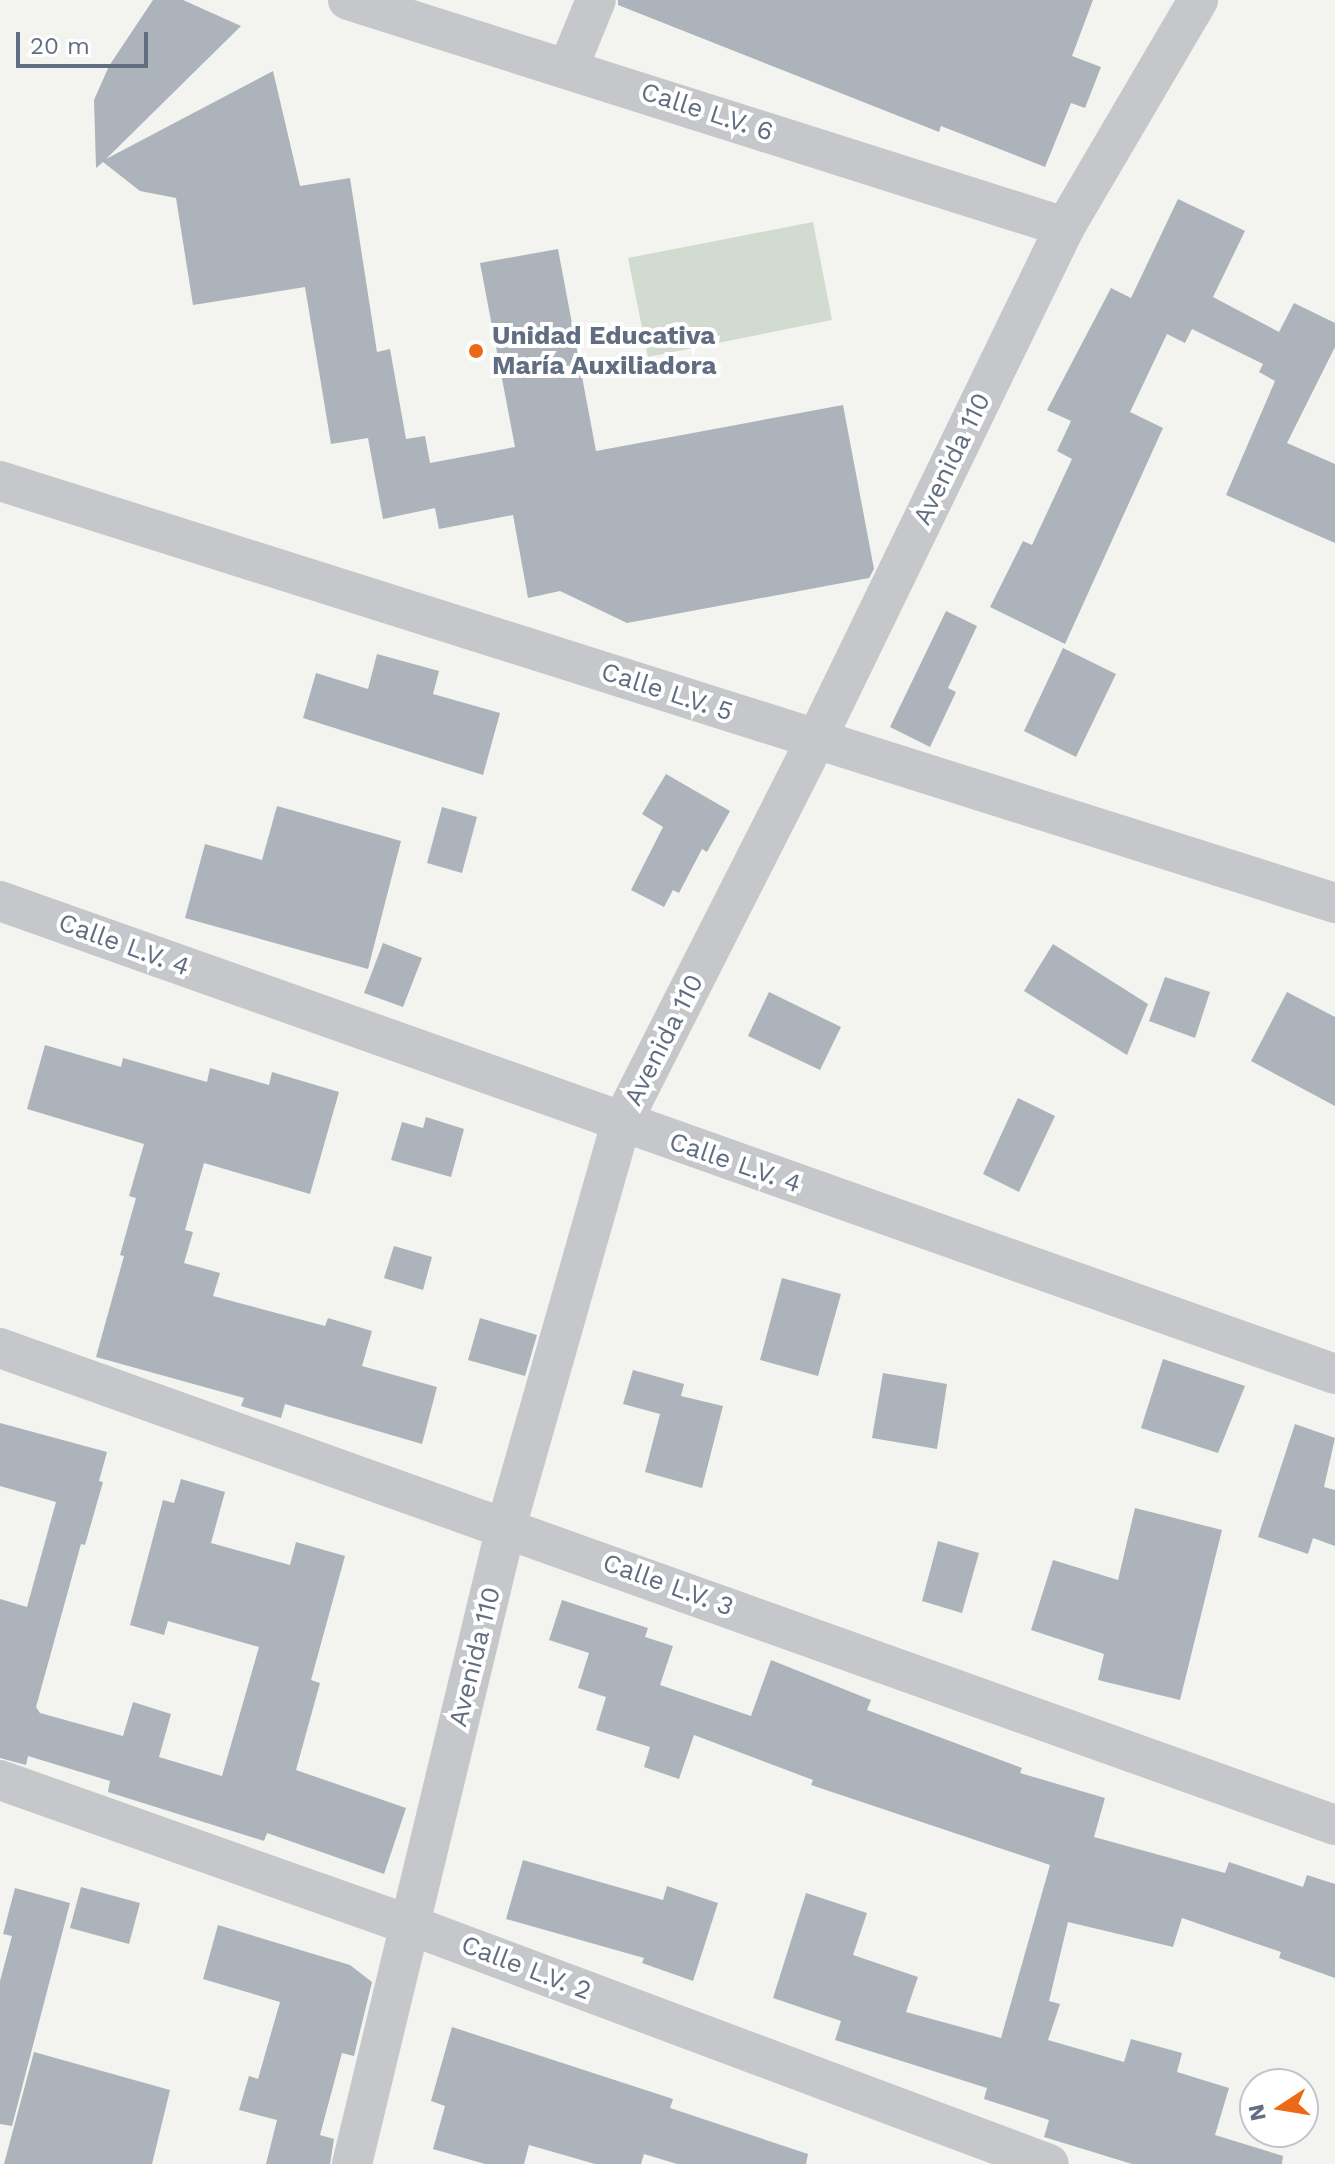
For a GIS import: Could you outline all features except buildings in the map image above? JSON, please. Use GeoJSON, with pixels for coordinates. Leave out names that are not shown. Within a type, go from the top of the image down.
{"type":"FeatureCollection","features":[{"type":"Feature","properties":{"kind":"street","name":"Calle L.V. 6"},"geometry":{"type":"LineString","coordinates":[[348,0],[569,66],[1065,227]]}},
{"type":"Feature","properties":{"kind":"street"},"geometry":{"type":"LineString","coordinates":[[569,66],[596,0]]}},
{"type":"Feature","properties":{"kind":"street","name":"Avenida 110"},"geometry":{"type":"LineString","coordinates":[[352,2164],[506,1527],[621,1124],[816,740],[1065,227],[1198,0]]}},
{"type":"Feature","properties":{"kind":"street","name":"Calle L.V. 5"},"geometry":{"type":"LineString","coordinates":[[0,481],[1335,903]]}},
{"type":"Feature","properties":{"kind":"street","name":"Calle L.V. 4"},"geometry":{"type":"LineString","coordinates":[[0,901],[621,1124],[1335,1374]]}},
{"type":"Feature","properties":{"kind":"street","name":"Calle L.V. 3"},"geometry":{"type":"LineString","coordinates":[[0,1348],[1335,1825]]}},
{"type":"Feature","properties":{"kind":"street","name":"Calle L.V. 2"},"geometry":{"type":"LineString","coordinates":[[0,1780],[410,1925],[1049,2164]]}},
{"type":"Feature","properties":{"kind":"shaded area"},"geometry":{"type":"Polygon","coordinates":[[[813,222],[832,320],[648,357],[628,258],[813,222]]]}},
{"type":"Feature","properties":{"kind":"place","name":"Unidad Educativa María Auxiliadora"},"geometry":{"type":"Point","coordinates":[476,351]}}]}
